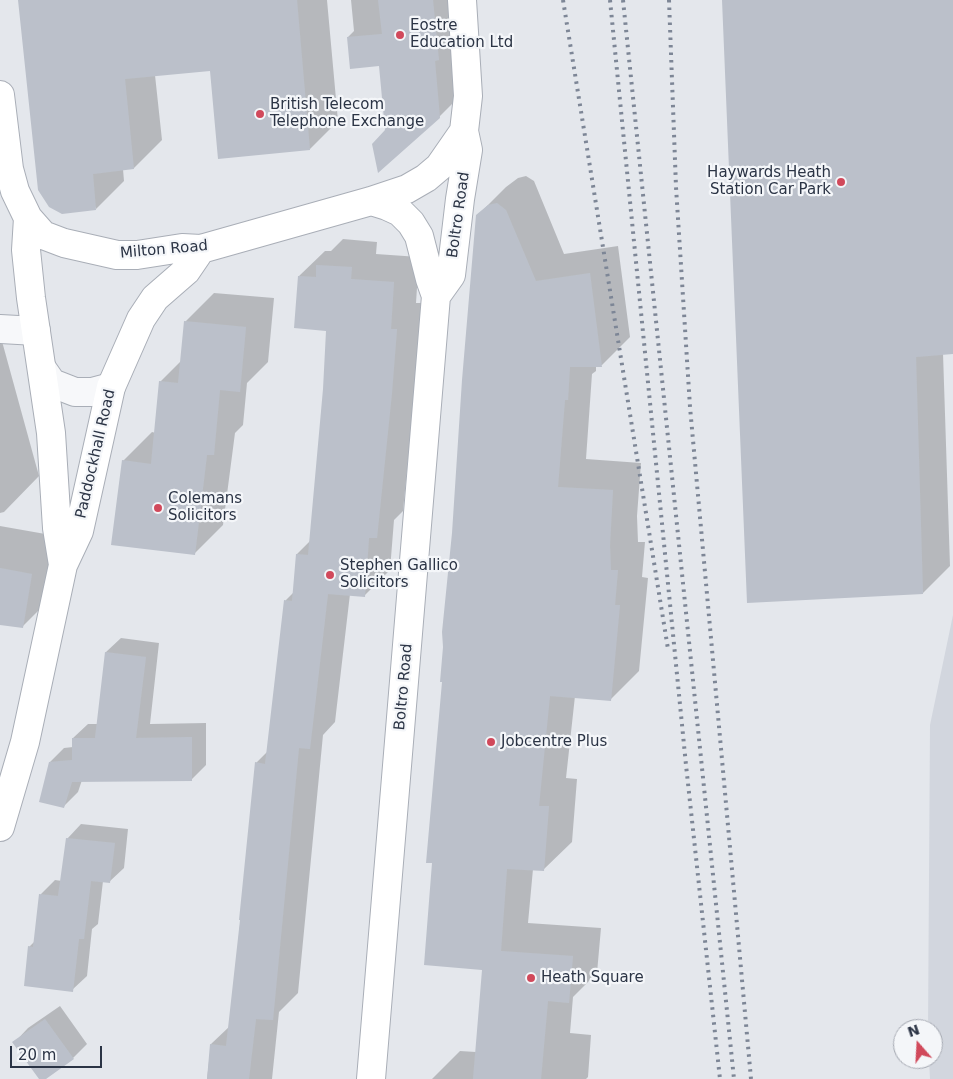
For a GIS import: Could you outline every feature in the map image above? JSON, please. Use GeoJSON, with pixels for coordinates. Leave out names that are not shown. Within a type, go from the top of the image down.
{"type":"FeatureCollection","features":[{"type":"Feature","properties":{"kind":"street"},"geometry":{"type":"LineString","coordinates":[[462,0],[468,96],[464,131]]}},
{"type":"Feature","properties":{"kind":"street","name":"Milton Road"},"geometry":{"type":"LineString","coordinates":[[0,95],[8,169],[28,218],[43,235],[64,244],[117,255],[137,256],[182,248],[201,249],[407,189],[426,178],[439,167],[464,131]]}},
{"type":"Feature","properties":{"kind":"street","name":"Boltro Road"},"geometry":{"type":"LineString","coordinates":[[436,296],[451,275],[468,150],[464,131]]}},
{"type":"Feature","properties":{"kind":"street","name":"Boltro Road"},"geometry":{"type":"LineString","coordinates":[[371,201],[400,212],[411,223],[419,236],[436,296],[372,1079]]}},
{"type":"Feature","properties":{"kind":"street","name":"Paddockhall Road"},"geometry":{"type":"LineString","coordinates":[[28,218],[26,250],[53,454],[57,528],[63,565]]}},
{"type":"Feature","properties":{"kind":"street","name":"Paddockhall Road"},"geometry":{"type":"LineString","coordinates":[[0,827],[7,779],[25,742],[63,565],[79,531],[110,387],[141,319],[155,298],[186,271],[201,249]]}},
{"type":"Feature","properties":{"kind":"street"},"geometry":{"type":"LineString","coordinates":[[0,329],[36,331]]}},
{"type":"Feature","properties":{"kind":"street"},"geometry":{"type":"LineString","coordinates":[[43,370],[52,383],[75,392],[92,392],[110,387]]}},
{"type":"Feature","properties":{"kind":"shaded area"},"geometry":{"type":"Polygon","coordinates":[[[953,615],[953,1079],[930,1079],[930,1069],[943,1069],[943,1019],[928,1019],[930,725],[953,615]]]}},
{"type":"Feature","properties":{"kind":"building"},"geometry":{"type":"Polygon","coordinates":[[[18,0],[297,0],[310,150],[218,159],[210,71],[125,79],[134,169],[93,174],[96,210],[62,214],[49,207],[38,190],[18,0]]]}},
{"type":"Feature","properties":{"kind":"building"},"geometry":{"type":"Polygon","coordinates":[[[378,0],[433,0],[439,60],[435,61],[440,118],[378,173],[372,144],[385,130],[379,66],[350,69],[347,37],[382,34],[378,0]]]}},
{"type":"Feature","properties":{"kind":"building","name":"Haywards Heath Station Car Park"},"geometry":{"type":"Polygon","coordinates":[[[722,0],[953,0],[953,354],[916,357],[923,594],[747,603],[722,0]]]}},
{"type":"Feature","properties":{"kind":"building"},"geometry":{"type":"Polygon","coordinates":[[[497,203],[506,210],[536,281],[590,273],[602,367],[570,367],[568,400],[565,400],[558,487],[613,490],[610,545],[611,570],[618,570],[615,605],[620,605],[611,701],[550,696],[539,806],[549,806],[544,871],[507,869],[501,951],[573,956],[569,1003],[548,1001],[541,1079],[473,1079],[482,970],[424,965],[432,863],[426,863],[442,682],[440,682],[443,647],[442,632],[452,533],[462,380],[476,215],[488,205],[497,203]]]}},
{"type":"Feature","properties":{"kind":"building"},"geometry":{"type":"Polygon","coordinates":[[[316,265],[352,267],[351,279],[394,282],[391,329],[397,329],[377,538],[369,538],[365,597],[328,594],[310,749],[299,748],[273,1020],[256,1019],[249,1079],[207,1079],[210,1044],[226,1046],[255,762],[265,764],[284,600],[292,601],[296,554],[308,555],[323,389],[326,331],[294,328],[298,276],[316,277],[316,265]]]}},
{"type":"Feature","properties":{"kind":"building"},"geometry":{"type":"Polygon","coordinates":[[[184,321],[246,327],[240,392],[220,390],[214,455],[207,455],[195,555],[111,545],[122,460],[151,464],[159,381],[178,383],[184,321]]]}},
{"type":"Feature","properties":{"kind":"building"},"geometry":{"type":"Polygon","coordinates":[[[0,568],[32,574],[23,628],[0,625],[0,568]]]}},
{"type":"Feature","properties":{"kind":"building"},"geometry":{"type":"Polygon","coordinates":[[[105,652],[146,657],[136,738],[192,737],[192,781],[72,782],[64,808],[39,802],[49,762],[72,760],[72,738],[95,738],[105,652]]]}},
{"type":"Feature","properties":{"kind":"building"},"geometry":{"type":"Polygon","coordinates":[[[66,838],[115,843],[110,883],[91,881],[84,939],[79,939],[73,992],[24,986],[28,946],[33,947],[39,894],[58,896],[66,838]]]}},
{"type":"Feature","properties":{"kind":"building"},"geometry":{"type":"Polygon","coordinates":[[[45,1019],[74,1059],[46,1079],[39,1079],[12,1042],[45,1019]]]}},
{"type":"Feature","properties":{"kind":"railway"},"geometry":{"type":"LineString","coordinates":[[563,0],[668,649]]}},
{"type":"Feature","properties":{"kind":"railway"},"geometry":{"type":"LineString","coordinates":[[610,0],[686,765],[720,1079]]}},
{"type":"Feature","properties":{"kind":"railway"},"geometry":{"type":"LineString","coordinates":[[623,0],[734,1079]]}},
{"type":"Feature","properties":{"kind":"railway"},"geometry":{"type":"LineString","coordinates":[[669,0],[676,187],[690,407],[751,1079]]}},
{"type":"Feature","properties":{"kind":"place","name":"Eostre Education Ltd"},"geometry":{"type":"Point","coordinates":[400,35]}},
{"type":"Feature","properties":{"kind":"place","name":"British Telecom Telephone Exchange"},"geometry":{"type":"Point","coordinates":[260,114]}},
{"type":"Feature","properties":{"kind":"place","name":"Haywards Heath Station Car Park"},"geometry":{"type":"Point","coordinates":[841,182]}},
{"type":"Feature","properties":{"kind":"place","name":"Colemans Solicitors"},"geometry":{"type":"Point","coordinates":[158,508]}},
{"type":"Feature","properties":{"kind":"place","name":"Stephen Gallico Solicitors"},"geometry":{"type":"Point","coordinates":[330,575]}},
{"type":"Feature","properties":{"kind":"place","name":"Jobcentre Plus"},"geometry":{"type":"Point","coordinates":[491,742]}},
{"type":"Feature","properties":{"kind":"place","name":"Heath Square"},"geometry":{"type":"Point","coordinates":[531,978]}}]}
